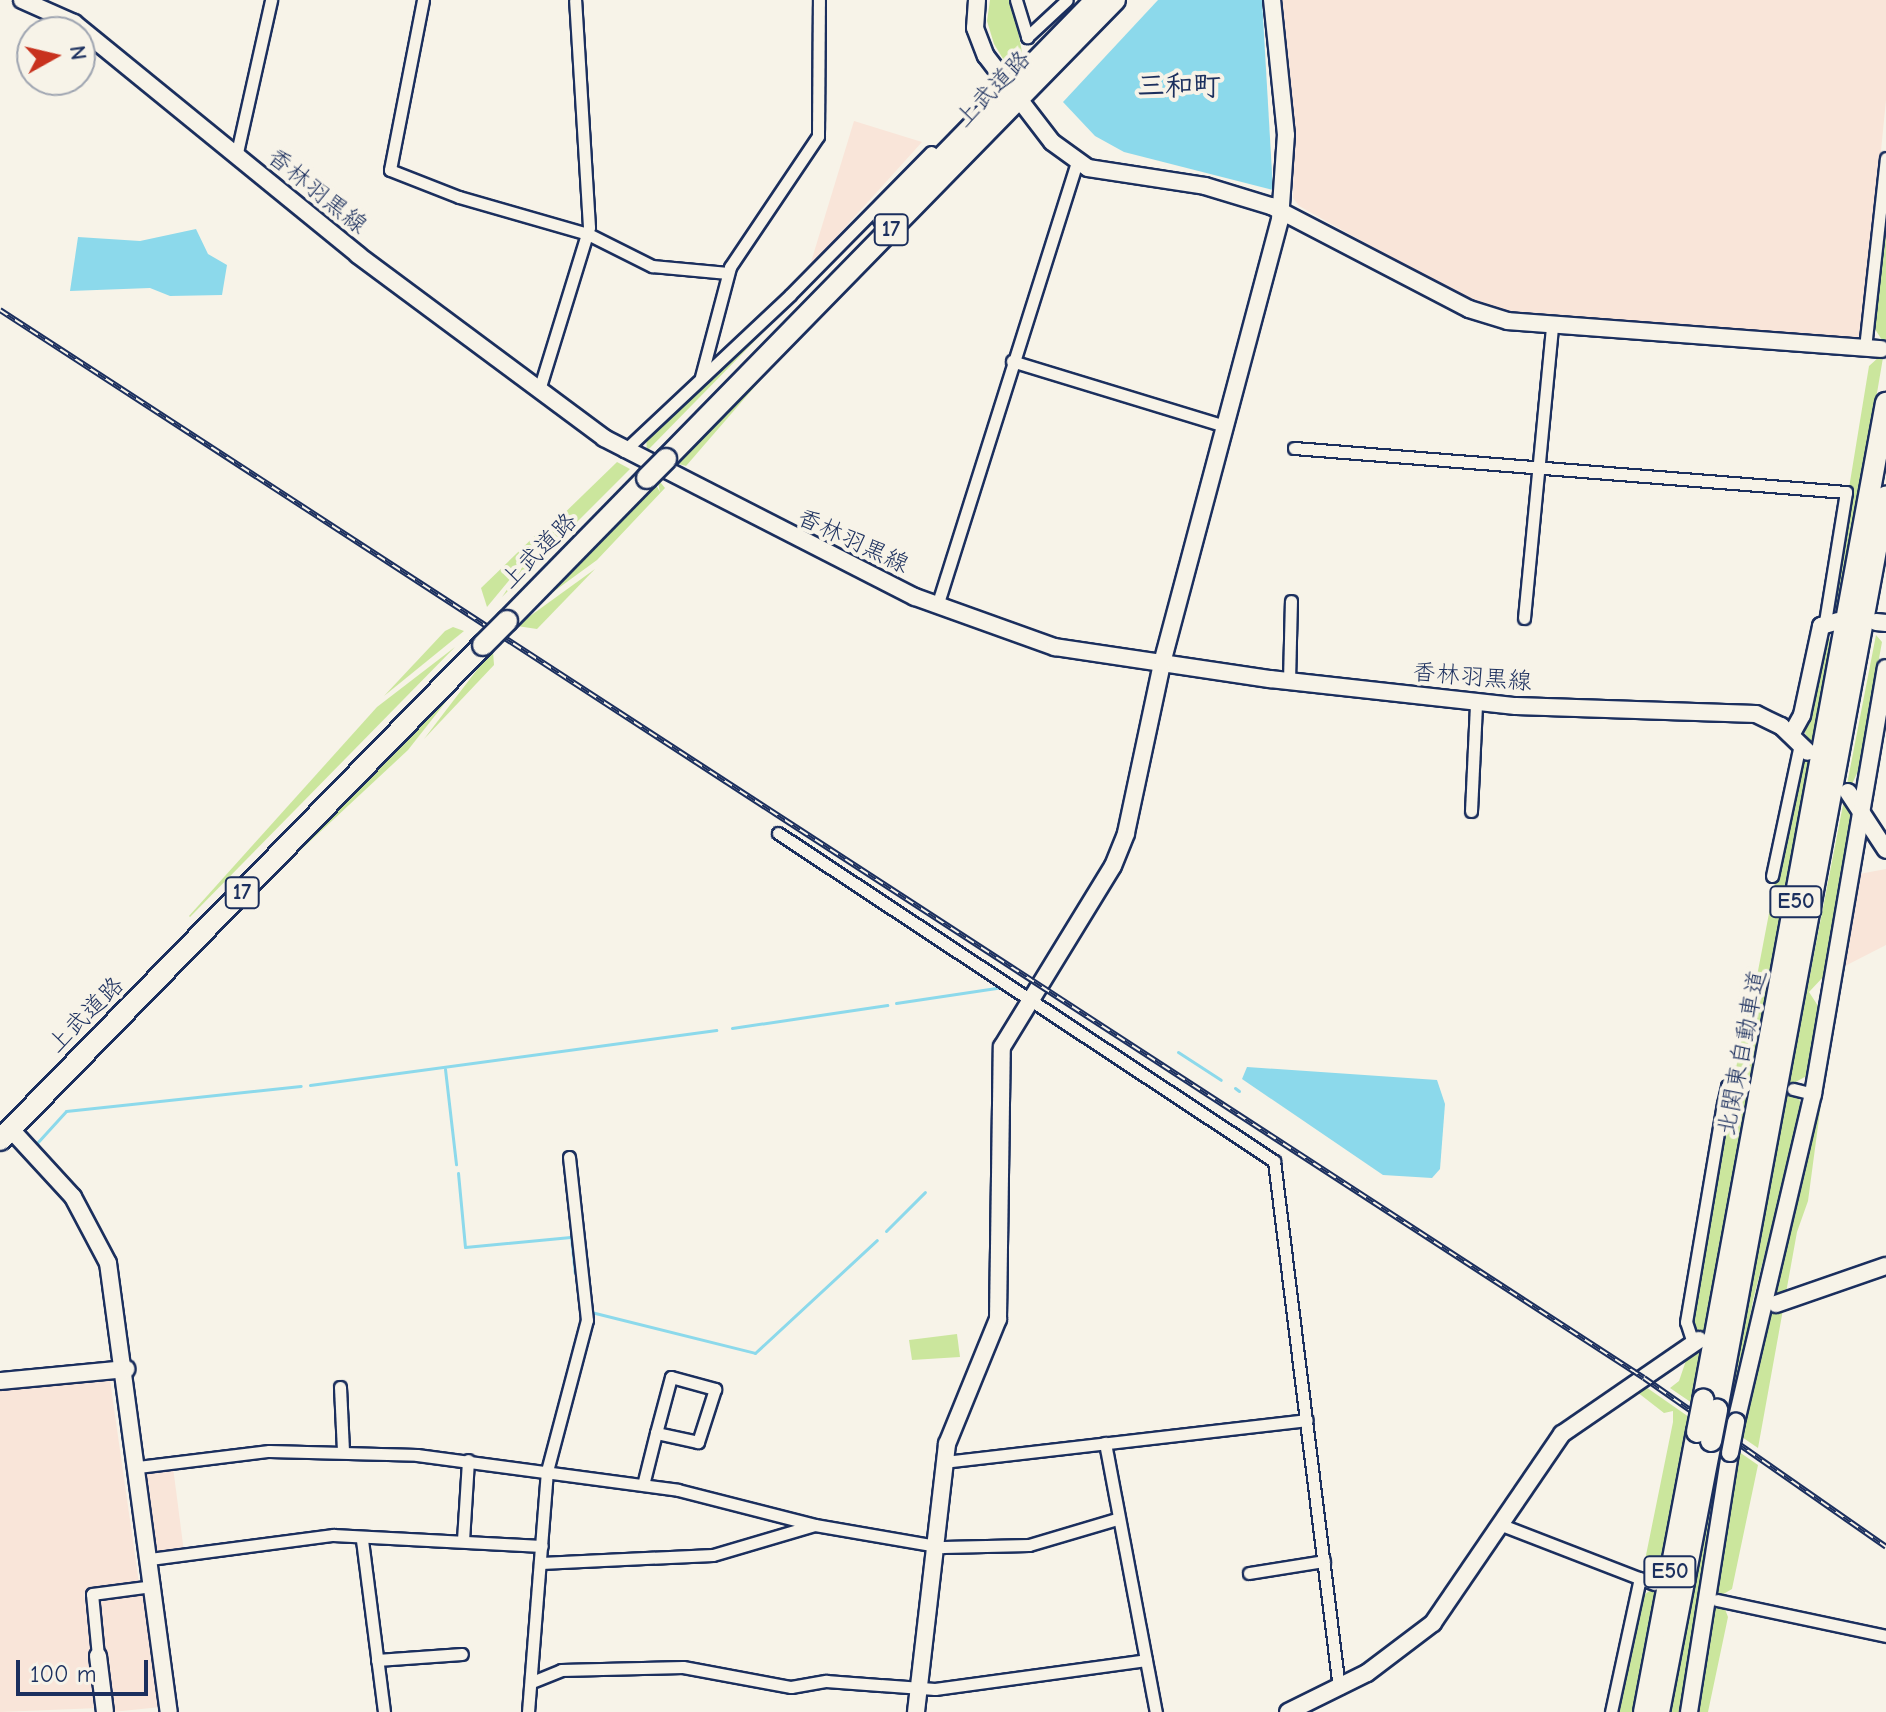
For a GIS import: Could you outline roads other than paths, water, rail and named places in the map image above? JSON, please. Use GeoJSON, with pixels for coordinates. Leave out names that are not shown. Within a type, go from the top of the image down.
{"type":"FeatureCollection","features":[{"type":"Feature","properties":{"kind":"highway"},"geometry":{"type":"LineString","coordinates":[[1063,33],[1087,0]]}},
{"type":"Feature","properties":{"kind":"highway","name":"上武道路"},"geometry":{"type":"LineString","coordinates":[[660,456],[836,258],[915,177],[1014,94],[1063,33],[1096,0]]}},
{"type":"Feature","properties":{"kind":"highway","name":"上武道路"},"geometry":{"type":"LineString","coordinates":[[0,1122],[502,617],[1014,94],[1115,0]]}},
{"type":"Feature","properties":{"kind":"highway","name":"北関東自動車道"},"geometry":{"type":"LineString","coordinates":[[1710,1405],[1886,403]]}},
{"type":"Feature","properties":{"kind":"highway","name":"北関東自動車道"},"geometry":{"type":"LineString","coordinates":[[1644,1712],[1704,1436],[1886,496]]}},
{"type":"Feature","properties":{"kind":"highway","name":"上武道路"},"geometry":{"type":"LineString","coordinates":[[8,1138],[478,641]]}},
{"type":"Feature","properties":{"kind":"highway","name":"北関東自動車道"},"geometry":{"type":"LineString","coordinates":[[1659,1712],[1704,1436]]}},
{"type":"Feature","properties":{"kind":"street","name":"香林羽黒線"},"geometry":{"type":"LineString","coordinates":[[22,0],[74,23],[236,157],[539,390],[624,451],[937,606],[1022,639],[1289,681],[1476,703],[1743,712],[1769,719],[1800,744]]}},
{"type":"Feature","properties":{"kind":"street"},"geometry":{"type":"LineString","coordinates":[[236,157],[271,0]]}},
{"type":"Feature","properties":{"kind":"street"},"geometry":{"type":"LineString","coordinates":[[423,0],[390,170],[472,202],[588,234],[652,266],[728,273]]}},
{"type":"Feature","properties":{"kind":"street"},"geometry":{"type":"LineString","coordinates":[[539,390],[588,234],[575,0]]}},
{"type":"Feature","properties":{"kind":"street"},"geometry":{"type":"LineString","coordinates":[[701,377],[728,273],[818,136],[819,0]]}},
{"type":"Feature","properties":{"kind":"street"},"geometry":{"type":"LineString","coordinates":[[977,0],[977,37],[1014,94],[1077,162],[1205,186],[1282,210],[1469,309],[1552,327],[1873,349],[1886,158]]}},
{"type":"Feature","properties":{"kind":"street"},"geometry":{"type":"LineString","coordinates":[[1016,0],[1027,37],[1067,0]]}},
{"type":"Feature","properties":{"kind":"street"},"geometry":{"type":"LineString","coordinates":[[916,1712],[944,1462],[958,1405],[998,1319],[997,1076],[1008,1031],[1118,856],[1162,663],[1282,210],[1286,135],[1272,0]]}},
{"type":"Feature","properties":{"kind":"street"},"geometry":{"type":"LineString","coordinates":[[915,177],[931,152]]}},
{"type":"Feature","properties":{"kind":"street"},"geometry":{"type":"LineString","coordinates":[[937,606],[1077,162]]}},
{"type":"Feature","properties":{"kind":"street"},"geometry":{"type":"LineString","coordinates":[[624,451],[701,377],[836,258]]}},
{"type":"Feature","properties":{"kind":"street"},"geometry":{"type":"LineString","coordinates":[[1524,618],[1541,469],[1552,327]]}},
{"type":"Feature","properties":{"kind":"street"},"geometry":{"type":"LineString","coordinates":[[1012,361],[1225,426]]}},
{"type":"Feature","properties":{"kind":"street"},"geometry":{"type":"LineString","coordinates":[[1294,448],[1846,492],[1831,622],[1801,719],[1800,744],[1772,876]]}},
{"type":"Feature","properties":{"kind":"street"},"geometry":{"type":"LineString","coordinates":[[1289,681],[1291,601]]}},
{"type":"Feature","properties":{"kind":"street"},"geometry":{"type":"LineString","coordinates":[[1689,1712],[1730,1453],[1813,1094],[1860,805],[1886,668]]}},
{"type":"Feature","properties":{"kind":"street"},"geometry":{"type":"LineString","coordinates":[[1471,811],[1476,703]]}},
{"type":"Feature","properties":{"kind":"street"},"geometry":{"type":"LineString","coordinates":[[1848,792],[1860,805],[1886,850]]}},
{"type":"Feature","properties":{"kind":"street"},"geometry":{"type":"LineString","coordinates":[[778,833],[1029,996],[1274,1161],[1339,1688]]}},
{"type":"Feature","properties":{"kind":"street"},"geometry":{"type":"LineString","coordinates":[[1288,1712],[1339,1688],[1433,1623],[1562,1434],[1696,1341],[1686,1322],[1723,1104],[1727,1086],[1745,1086]]}},
{"type":"Feature","properties":{"kind":"street"},"geometry":{"type":"LineString","coordinates":[[1793,1089],[1813,1094]]}},
{"type":"Feature","properties":{"kind":"street"},"geometry":{"type":"LineString","coordinates":[[8,1138],[67,1189],[100,1242],[126,1369],[169,1712]]}},
{"type":"Feature","properties":{"kind":"street"},"geometry":{"type":"LineString","coordinates":[[528,1712],[547,1471],[587,1320],[569,1157]]}},
{"type":"Feature","properties":{"kind":"street"},"geometry":{"type":"LineString","coordinates":[[1776,1304],[1886,1266]]}},
{"type":"Feature","properties":{"kind":"street"},"geometry":{"type":"LineString","coordinates":[[0,1381],[126,1369]]}},
{"type":"Feature","properties":{"kind":"street"},"geometry":{"type":"LineString","coordinates":[[643,1485],[656,1433],[671,1377],[715,1389],[698,1442],[656,1433]]}},
{"type":"Feature","properties":{"kind":"street"},"geometry":{"type":"LineString","coordinates":[[340,1387],[343,1450]]}},
{"type":"Feature","properties":{"kind":"street"},"geometry":{"type":"LineString","coordinates":[[944,1462],[1307,1420]]}},
{"type":"Feature","properties":{"kind":"street"},"geometry":{"type":"LineString","coordinates":[[1105,1443],[1156,1712]]}},
{"type":"Feature","properties":{"kind":"street"},"geometry":{"type":"LineString","coordinates":[[138,1467],[269,1451],[343,1450],[468,1460],[643,1485],[815,1525],[933,1546],[1029,1545],[1117,1519]]}},
{"type":"Feature","properties":{"kind":"street"},"geometry":{"type":"LineString","coordinates":[[463,1540],[468,1460]]}},
{"type":"Feature","properties":{"kind":"street"},"geometry":{"type":"LineString","coordinates":[[541,1563],[713,1555],[815,1525]]}},
{"type":"Feature","properties":{"kind":"street"},"geometry":{"type":"LineString","coordinates":[[1502,1525],[1654,1584]]}},
{"type":"Feature","properties":{"kind":"street"},"geometry":{"type":"LineString","coordinates":[[150,1559],[333,1535],[362,1540],[463,1540],[542,1546]]}},
{"type":"Feature","properties":{"kind":"street"},"geometry":{"type":"LineString","coordinates":[[362,1540],[384,1712]]}},
{"type":"Feature","properties":{"kind":"street"},"geometry":{"type":"LineString","coordinates":[[1249,1573],[1324,1561]]}},
{"type":"Feature","properties":{"kind":"street"},"geometry":{"type":"LineString","coordinates":[[1611,1712],[1640,1578]]}},
{"type":"Feature","properties":{"kind":"street"},"geometry":{"type":"LineString","coordinates":[[105,1712],[92,1594],[153,1586]]}},
{"type":"Feature","properties":{"kind":"street"},"geometry":{"type":"LineString","coordinates":[[1717,1600],[1886,1636]]}},
{"type":"Feature","properties":{"kind":"street"},"geometry":{"type":"LineString","coordinates":[[377,1660],[462,1654]]}},
{"type":"Feature","properties":{"kind":"street"},"geometry":{"type":"LineString","coordinates":[[532,1682],[561,1670],[683,1667],[791,1687],[826,1681],[918,1687],[1015,1681],[1146,1660]]}},
{"type":"Feature","properties":{"kind":"water"},"geometry":{"type":"Polygon","coordinates":[[[1158,0],[1262,0],[1273,190],[1124,152],[1095,136],[1063,102],[1158,0]]]}},
{"type":"Feature","properties":{"kind":"water"},"geometry":{"type":"Polygon","coordinates":[[[196,229],[208,254],[227,265],[222,295],[170,296],[150,288],[70,291],[78,237],[140,241],[196,229]]]}},
{"type":"Feature","properties":{"kind":"water"},"geometry":{"type":"Polygon","coordinates":[[[1247,1067],[1437,1080],[1445,1104],[1440,1169],[1432,1178],[1383,1175],[1242,1079],[1247,1067]]]}},
{"type":"Feature","properties":{"kind":"waterway"},"geometry":{"type":"LineString","coordinates":[[896,1003],[1003,987]]}},
{"type":"Feature","properties":{"kind":"waterway"},"geometry":{"type":"LineString","coordinates":[[732,1028],[887,1005]]}},
{"type":"Feature","properties":{"kind":"waterway"},"geometry":{"type":"LineString","coordinates":[[310,1085],[716,1030]]}},
{"type":"Feature","properties":{"kind":"waterway"},"geometry":{"type":"LineString","coordinates":[[1178,1052],[1221,1080]]}},
{"type":"Feature","properties":{"kind":"waterway"},"geometry":{"type":"LineString","coordinates":[[445,1069],[456,1164]]}},
{"type":"Feature","properties":{"kind":"waterway"},"geometry":{"type":"LineString","coordinates":[[1734,1070],[1745,1081]]}},
{"type":"Feature","properties":{"kind":"waterway"},"geometry":{"type":"LineString","coordinates":[[37,1143],[66,1111],[301,1086]]}},
{"type":"Feature","properties":{"kind":"waterway"},"geometry":{"type":"LineString","coordinates":[[1235,1088],[1239,1091]]}},
{"type":"Feature","properties":{"kind":"waterway"},"geometry":{"type":"LineString","coordinates":[[458,1173],[465,1247],[571,1237],[575,1273]]}},
{"type":"Feature","properties":{"kind":"waterway"},"geometry":{"type":"LineString","coordinates":[[886,1231],[925,1192]]}},
{"type":"Feature","properties":{"kind":"waterway"},"geometry":{"type":"LineString","coordinates":[[591,1312],[755,1353],[877,1240]]}},
{"type":"Feature","properties":{"kind":"railway"},"geometry":{"type":"LineString","coordinates":[[0,310],[1644,1378],[1886,1547]]}},
{"type":"Feature","properties":{"kind":"district","name":"三和町"},"geometry":{"type":"Point","coordinates":[1179,86]}}]}
